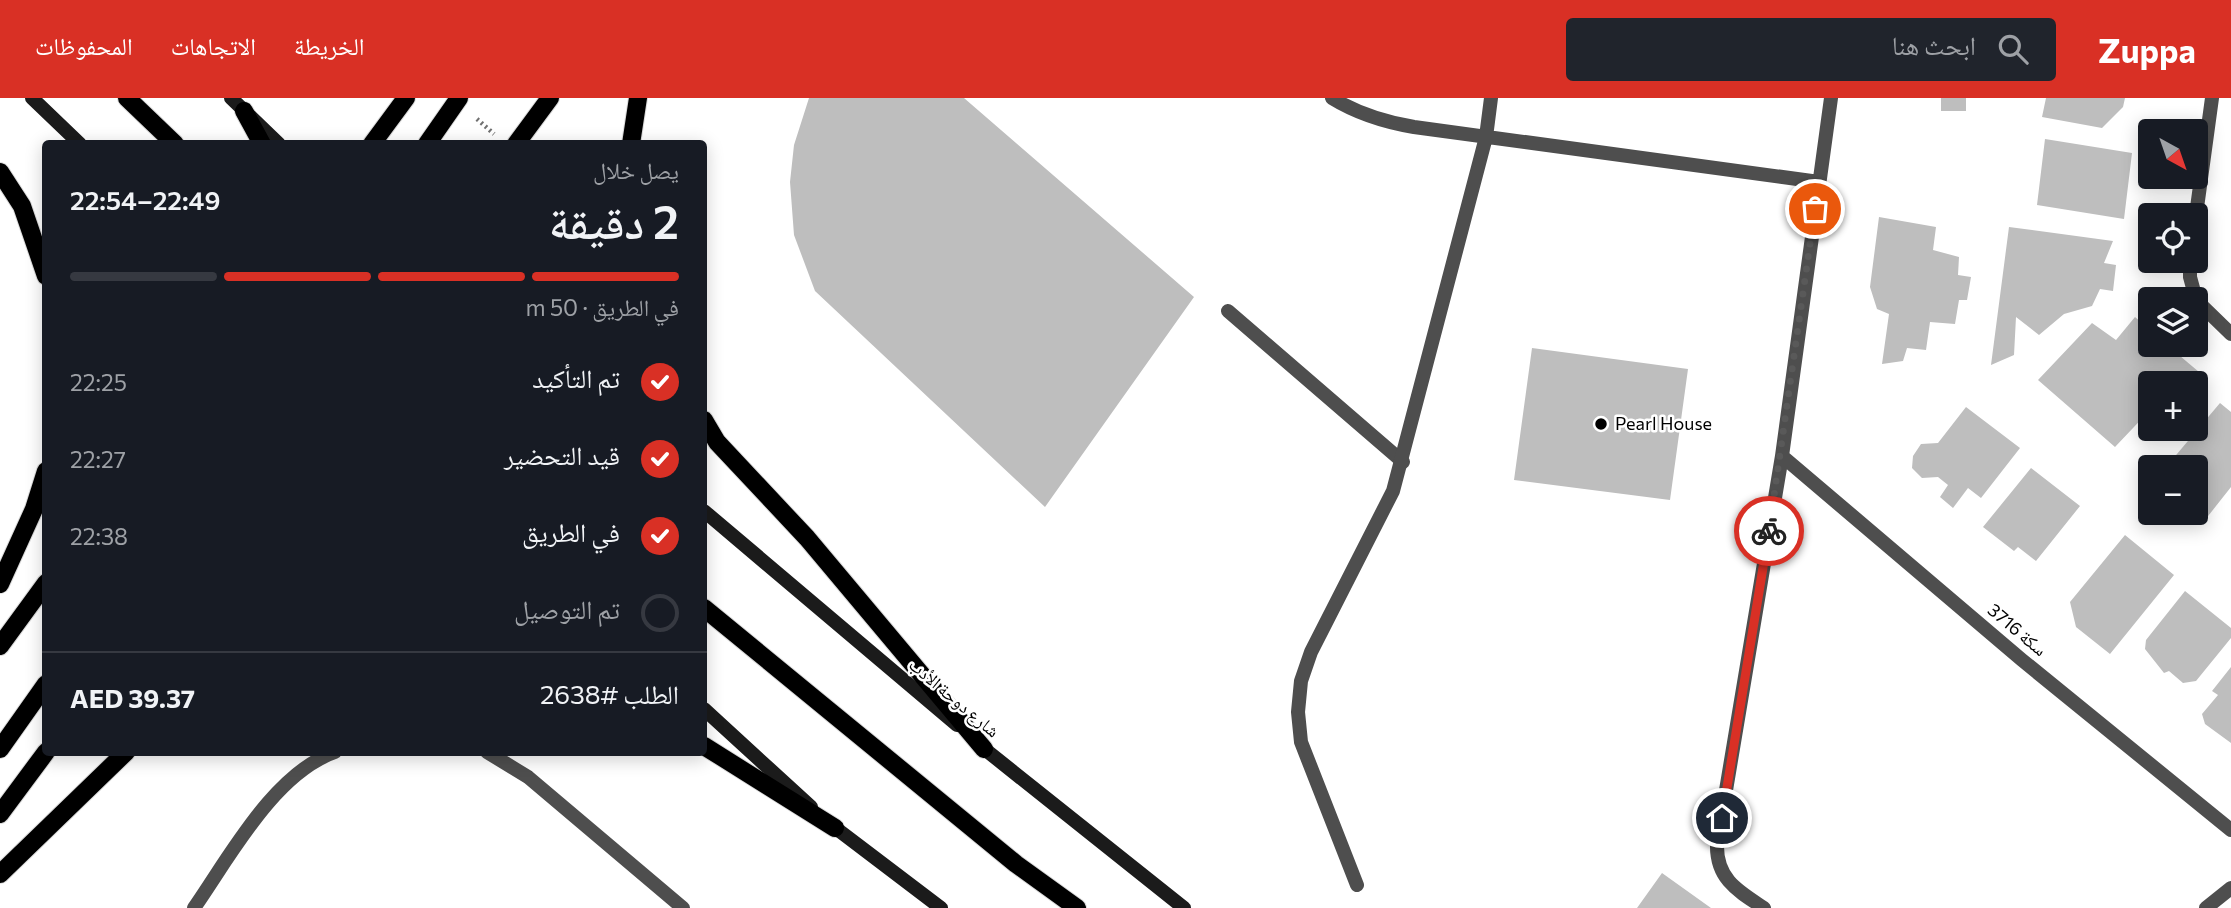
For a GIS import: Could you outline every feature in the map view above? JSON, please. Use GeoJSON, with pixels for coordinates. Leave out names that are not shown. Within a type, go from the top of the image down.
{"type":"FeatureCollection","features":[{"type":"Feature","properties":{"kind":"main road"},"geometry":{"type":"LineString","coordinates":[[32,98],[76,140]]}},
{"type":"Feature","properties":{"kind":"main road"},"geometry":{"type":"LineString","coordinates":[[127,98],[171,140]]}},
{"type":"Feature","properties":{"kind":"main road"},"geometry":{"type":"LineString","coordinates":[[231,98],[275,140]]}},
{"type":"Feature","properties":{"kind":"main road"},"geometry":{"type":"LineString","coordinates":[[375,140],[406,98]]}},
{"type":"Feature","properties":{"kind":"main road"},"geometry":{"type":"LineString","coordinates":[[430,140],[459,98]]}},
{"type":"Feature","properties":{"kind":"main road"},"geometry":{"type":"LineString","coordinates":[[519,140],[550,98]]}},
{"type":"Feature","properties":{"kind":"main road"},"geometry":{"type":"LineString","coordinates":[[632,140],[638,98]]}},
{"type":"Feature","properties":{"kind":"main road"},"geometry":{"type":"LineString","coordinates":[[244,111],[260,140]]}},
{"type":"Feature","properties":{"kind":"main road"},"geometry":{"type":"LineString","coordinates":[[0,172],[22,206],[42,264]]}},
{"type":"Feature","properties":{"kind":"main road"},"geometry":{"type":"LineString","coordinates":[[707,425],[717,442],[807,538],[984,749]]}},
{"type":"Feature","properties":{"kind":"main road"},"geometry":{"type":"LineString","coordinates":[[0,584],[34,509],[42,484]]}},
{"type":"Feature","properties":{"kind":"main road","name":"شارع دوحة الأدب"},"geometry":{"type":"LineString","coordinates":[[707,514],[984,749],[1184,908]]}},
{"type":"Feature","properties":{"kind":"main road"},"geometry":{"type":"LineString","coordinates":[[0,646],[42,588]]}},
{"type":"Feature","properties":{"kind":"main road"},"geometry":{"type":"LineString","coordinates":[[707,610],[1016,864],[1077,908]]}},
{"type":"Feature","properties":{"kind":"main road"},"geometry":{"type":"LineString","coordinates":[[0,749],[42,690]]}},
{"type":"Feature","properties":{"kind":"main road"},"geometry":{"type":"LineString","coordinates":[[707,712],[835,828]]}},
{"type":"Feature","properties":{"kind":"main road"},"geometry":{"type":"LineString","coordinates":[[707,748],[835,828],[941,908]]}},
{"type":"Feature","properties":{"kind":"main road"},"geometry":{"type":"LineString","coordinates":[[0,814],[43,756]]}},
{"type":"Feature","properties":{"kind":"main road"},"geometry":{"type":"LineString","coordinates":[[0,874],[122,756]]}},
{"type":"Feature","properties":{"kind":"street"},"geometry":{"type":"LineString","coordinates":[[1332,98],[1354,111],[1383,122],[1819,182]]}},
{"type":"Feature","properties":{"kind":"street"},"geometry":{"type":"LineString","coordinates":[[1357,885],[1301,742],[1297,712],[1301,681],[1311,652],[1377,526],[1403,462],[1486,137],[1491,98]]}},
{"type":"Feature","properties":{"kind":"street"},"geometry":{"type":"LineString","coordinates":[[1764,908],[1724,878],[1717,855],[1782,456],[1831,98]]}},
{"type":"Feature","properties":{"kind":"street"},"geometry":{"type":"LineString","coordinates":[[2198,203],[2212,98]]}},
{"type":"Feature","properties":{"kind":"street"},"geometry":{"type":"LineString","coordinates":[[1227,311],[1403,462]]}},
{"type":"Feature","properties":{"kind":"street"},"geometry":{"type":"LineString","coordinates":[[2208,312],[2231,334]]}},
{"type":"Feature","properties":{"kind":"street","name":"سكة 3716"},"geometry":{"type":"LineString","coordinates":[[1782,456],[2022,660],[2231,830]]}},
{"type":"Feature","properties":{"kind":"street"},"geometry":{"type":"LineString","coordinates":[[194,908],[281,788],[325,756]]}},
{"type":"Feature","properties":{"kind":"street"},"geometry":{"type":"LineString","coordinates":[[494,756],[528,777],[683,908]]}},
{"type":"Feature","properties":{"kind":"street"},"geometry":{"type":"LineString","coordinates":[[2206,908],[2231,888]]}},
{"type":"Feature","properties":{"kind":"building"},"geometry":{"type":"Polygon","coordinates":[[[809,98],[964,98],[1194,297],[1045,507],[815,291],[794,235],[790,182],[794,145],[809,98]]]}},
{"type":"Feature","properties":{"kind":"building"},"geometry":{"type":"Polygon","coordinates":[[[1941,98],[1966,98],[1966,111],[1941,111],[1941,98]]]}},
{"type":"Feature","properties":{"kind":"building"},"geometry":{"type":"Polygon","coordinates":[[[2046,98],[2125,98],[2123,107],[2102,128],[2042,117],[2046,98]]]}},
{"type":"Feature","properties":{"kind":"building"},"geometry":{"type":"Polygon","coordinates":[[[2045,139],[2132,153],[2124,219],[2037,205],[2045,139]]]}},
{"type":"Feature","properties":{"kind":"building"},"geometry":{"type":"Polygon","coordinates":[[[1879,217],[1936,227],[1933,250],[1959,257],[1958,275],[1971,277],[1967,300],[1959,300],[1955,324],[1930,322],[1926,350],[1907,348],[1903,361],[1882,364],[1889,314],[1877,309],[1870,287],[1879,217]]]}},
{"type":"Feature","properties":{"kind":"building"},"geometry":{"type":"Polygon","coordinates":[[[2009,227],[2113,241],[2104,263],[2116,265],[2113,291],[2100,289],[2092,306],[2064,314],[2039,335],[2016,317],[2014,355],[1991,365],[2009,227]]]}},
{"type":"Feature","properties":{"kind":"building"},"geometry":{"type":"Polygon","coordinates":[[[2135,317],[2138,320],[2138,357],[2181,357],[2198,371],[2138,371],[2138,423],[2115,447],[2038,380],[2092,323],[2116,340],[2135,317]]]}},
{"type":"Feature","properties":{"kind":"building","name":"Pearl House"},"geometry":{"type":"Polygon","coordinates":[[[1532,348],[1688,369],[1670,500],[1514,480],[1532,348]]]}},
{"type":"Feature","properties":{"kind":"building"},"geometry":{"type":"Polygon","coordinates":[[[2220,403],[2231,412],[2231,487],[2208,516],[2208,455],[2176,455],[2188,441],[2208,441],[2208,417],[2220,403]]]}},
{"type":"Feature","properties":{"kind":"building"},"geometry":{"type":"Polygon","coordinates":[[[1966,407],[2020,448],[1981,498],[1968,488],[1953,508],[1940,497],[1948,485],[1938,477],[1922,478],[1912,468],[1913,456],[1921,444],[1938,443],[1966,407]]]}},
{"type":"Feature","properties":{"kind":"building"},"geometry":{"type":"Polygon","coordinates":[[[2031,468],[2080,506],[2036,561],[2018,547],[2014,551],[1983,527],[2031,468]]]}},
{"type":"Feature","properties":{"kind":"building"},"geometry":{"type":"Polygon","coordinates":[[[2125,535],[2174,575],[2110,654],[2076,627],[2070,602],[2125,535]]]}},
{"type":"Feature","properties":{"kind":"building"},"geometry":{"type":"Polygon","coordinates":[[[2185,591],[2231,628],[2231,638],[2196,681],[2183,683],[2169,671],[2164,673],[2145,649],[2146,640],[2185,591]]]}},
{"type":"Feature","properties":{"kind":"building"},"geometry":{"type":"Polygon","coordinates":[[[2231,667],[2231,743],[2205,724],[2202,714],[2218,695],[2212,691],[2231,667]]]}},
{"type":"Feature","properties":{"kind":"building"},"geometry":{"type":"Polygon","coordinates":[[[1662,873],[1711,908],[1637,908],[1662,873]]]}},
{"type":"Feature","properties":{"kind":"way so far"},"geometry":{"type":"LineString","coordinates":[[1769,531],[1782,456],[1815,209]]}},
{"type":"Feature","properties":{"kind":"place","name":"Pearl House"},"geometry":{"type":"Point","coordinates":[1601,424]}},
{"type":"Feature","properties":{"kind":"route"},"geometry":{"type":"LineString","coordinates":[[1722,818],[1769,531]]}}]}
